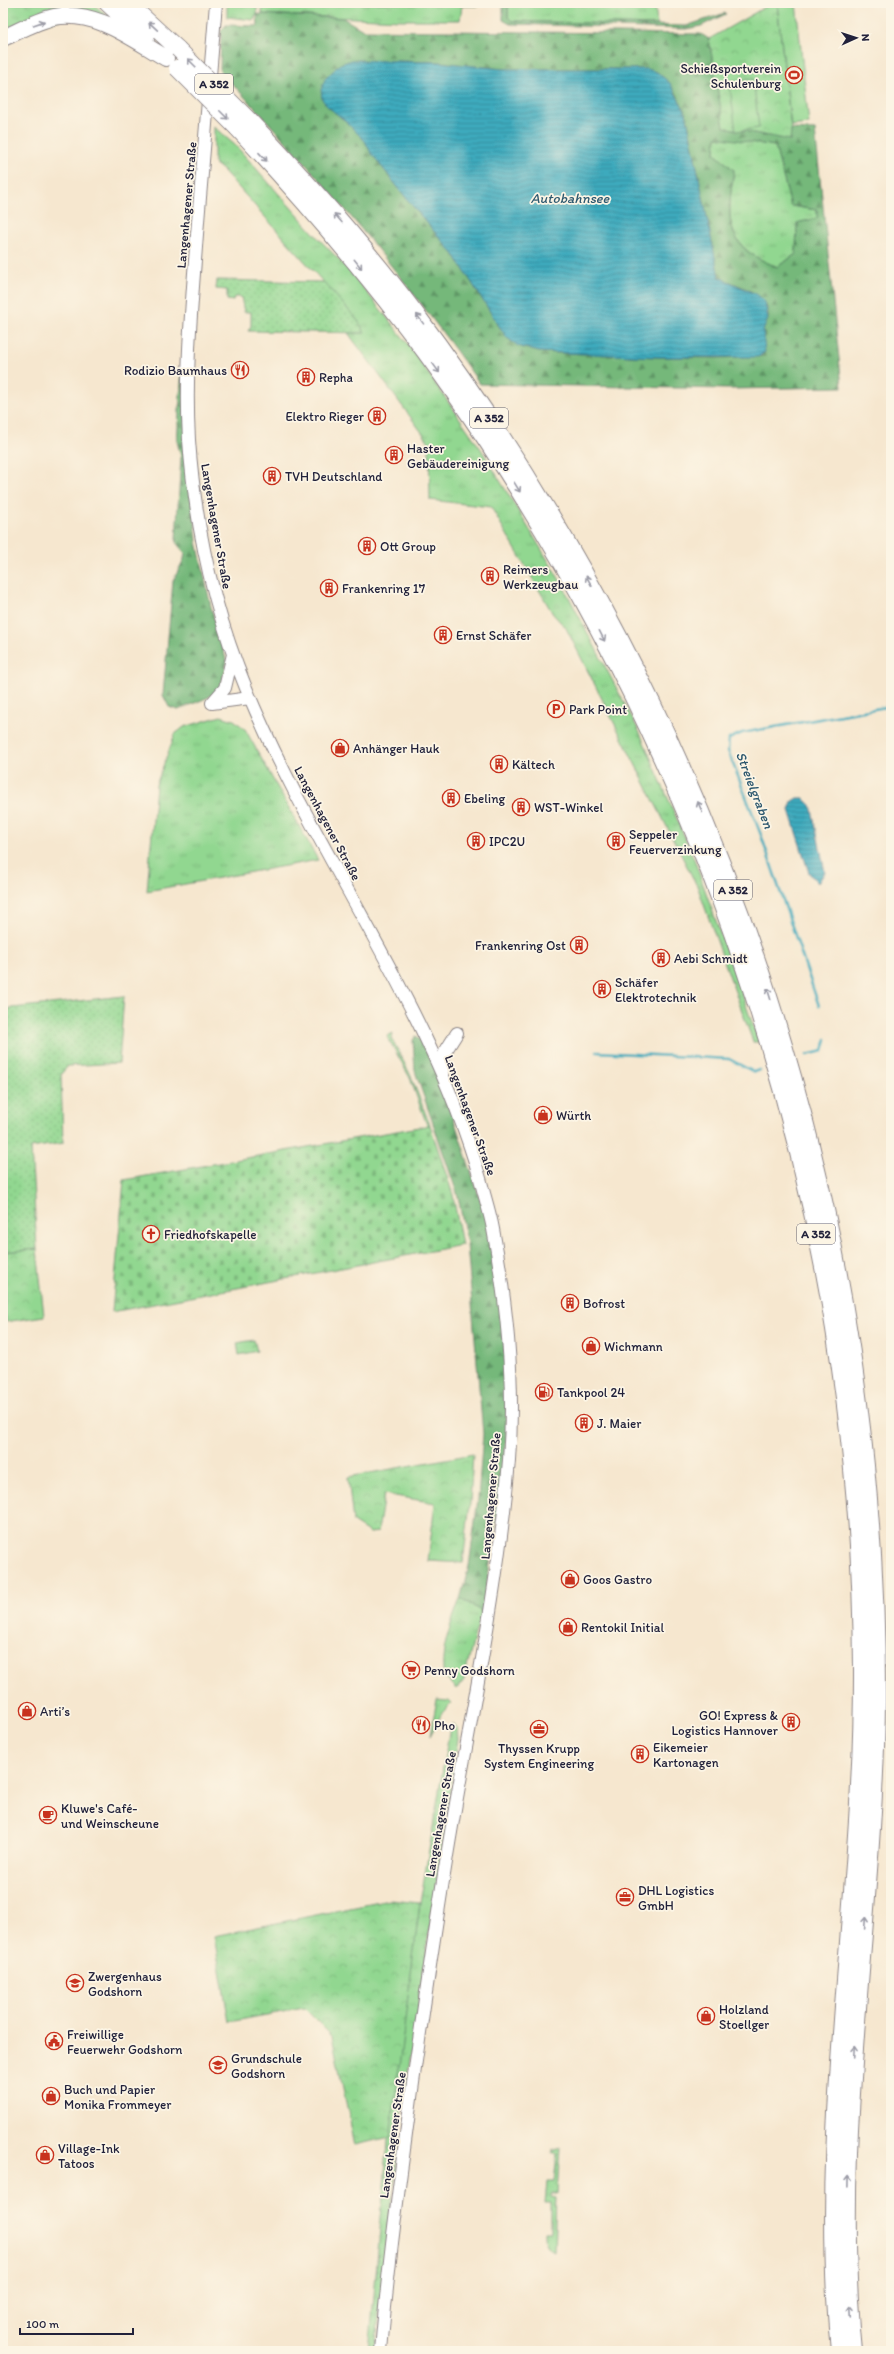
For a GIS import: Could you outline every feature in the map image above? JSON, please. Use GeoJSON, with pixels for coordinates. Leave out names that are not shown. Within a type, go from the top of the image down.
{"type":"FeatureCollection","features":[{"type":"Feature","properties":{"kind":"highway","name":"A 352"},"geometry":{"type":"LineString","coordinates":[[106,3],[174,58],[340,220],[411,307],[460,375],[547,506],[616,628],[676,753],[736,898],[760,964],[786,1049],[815,1159],[845,1305],[869,1493],[873,1565],[877,1704],[873,1806],[855,2044],[847,2194],[848,2266],[854,2351]]}},
{"type":"Feature","properties":{"kind":"highway","name":"A 352"},"geometry":{"type":"LineString","coordinates":[[128,3],[174,58]]}},
{"type":"Feature","properties":{"kind":"highway"},"geometry":{"type":"LineString","coordinates":[[3,38],[54,18],[73,16],[97,20],[174,58]]}},
{"type":"Feature","properties":{"kind":"highway","name":"A 352"},"geometry":{"type":"LineString","coordinates":[[243,124],[333,234],[407,328],[492,449],[579,591],[641,712],[701,847],[723,905],[776,1066],[813,1216],[830,1309],[844,1402],[855,1503],[861,1610],[862,1697],[858,1804],[840,2043],[833,2195],[833,2251],[839,2351]]}},
{"type":"Feature","properties":{"kind":"main road","name":"Langenhagener Straße"},"geometry":{"type":"LineString","coordinates":[[216,3],[191,315],[188,402],[194,487],[203,543],[222,620],[250,698],[285,772],[418,1020],[442,1072],[471,1149],[492,1225],[506,1320],[510,1392],[510,1455],[497,1567],[435,1929],[400,2176],[381,2351]]}},
{"type":"Feature","properties":{"kind":"main road"},"geometry":{"type":"LineString","coordinates":[[233,653],[225,688],[212,703],[250,698]]}},
{"type":"Feature","properties":{"kind":"main road"},"geometry":{"type":"LineString","coordinates":[[218,696],[245,685]]}},
{"type":"Feature","properties":{"kind":"main road"},"geometry":{"type":"LineString","coordinates":[[442,1072],[445,1052],[457,1033]]}},
{"type":"Feature","properties":{"kind":"green space"},"geometry":{"type":"Polygon","coordinates":[[[7,3],[92,3],[114,22],[82,14],[3,34],[3,9],[7,3]]]}},
{"type":"Feature","properties":{"kind":"green space"},"geometry":{"type":"Polygon","coordinates":[[[227,3],[257,3],[257,14],[254,20],[227,17],[227,3]]]}},
{"type":"Feature","properties":{"kind":"green space"},"geometry":{"type":"Polygon","coordinates":[[[262,3],[478,3],[478,6],[462,6],[460,20],[401,20],[262,14],[262,3]]]}},
{"type":"Feature","properties":{"kind":"green space"},"geometry":{"type":"Polygon","coordinates":[[[503,3],[508,3],[508,17],[512,21],[686,26],[725,13],[726,14],[701,26],[686,29],[510,24],[503,20],[503,3]]]}},
{"type":"Feature","properties":{"kind":"green space"},"geometry":{"type":"Polygon","coordinates":[[[508,3],[655,3],[657,25],[512,21],[508,17],[508,3]]]}},
{"type":"Feature","properties":{"kind":"green space"},"geometry":{"type":"Polygon","coordinates":[[[772,3],[777,3],[791,129],[790,140],[724,127],[709,39],[772,3]]]}},
{"type":"Feature","properties":{"kind":"green space","name":"Schießsportverein Schulenburg"},"geometry":{"type":"Polygon","coordinates":[[[777,3],[796,3],[809,124],[791,126],[777,3]]]}},
{"type":"Feature","properties":{"kind":"green space"},"geometry":{"type":"Polygon","coordinates":[[[257,14],[343,18],[363,30],[701,34],[709,39],[724,127],[790,140],[791,129],[815,130],[842,387],[729,389],[480,384],[450,342],[356,222],[255,108],[220,71],[221,31],[226,25],[258,26],[257,14]],[[352,60],[327,106],[343,119],[365,141],[371,153],[411,204],[455,256],[506,337],[518,346],[539,352],[658,357],[717,358],[762,356],[764,349],[764,328],[768,318],[767,309],[764,302],[751,291],[719,278],[686,113],[670,83],[657,72],[647,69],[502,69],[438,62],[352,60]],[[716,137],[715,154],[734,170],[730,215],[735,236],[741,245],[750,253],[777,267],[796,254],[797,223],[817,218],[817,210],[791,206],[775,146],[716,137]]]}},
{"type":"Feature","properties":{"kind":"green space"},"geometry":{"type":"Polygon","coordinates":[[[753,78],[759,128],[736,131],[729,81],[753,78]]]}},
{"type":"Feature","properties":{"kind":"green space"},"geometry":{"type":"Polygon","coordinates":[[[214,127],[236,146],[319,239],[348,269],[405,340],[481,449],[561,582],[640,733],[694,859],[759,1042],[753,1042],[698,888],[566,628],[553,614],[491,507],[430,500],[429,442],[348,333],[364,333],[358,321],[223,170],[214,163],[214,127]]]}},
{"type":"Feature","properties":{"kind":"green space"},"geometry":{"type":"Polygon","coordinates":[[[716,136],[775,146],[791,206],[817,210],[818,218],[797,223],[796,254],[777,267],[750,253],[741,245],[735,235],[730,215],[734,170],[715,154],[716,136]]]}},
{"type":"Feature","properties":{"kind":"green space"},"geometry":{"type":"Polygon","coordinates":[[[217,280],[324,282],[358,321],[365,333],[248,331],[251,326],[251,312],[244,312],[241,297],[234,297],[233,301],[227,300],[227,290],[216,289],[217,280]]]}},
{"type":"Feature","properties":{"kind":"green space"},"geometry":{"type":"Polygon","coordinates":[[[182,368],[197,542],[211,607],[227,663],[220,689],[209,697],[178,710],[169,707],[163,695],[173,581],[184,559],[185,553],[178,545],[176,539],[181,457],[177,441],[182,368]]]}},
{"type":"Feature","properties":{"kind":"green space"},"geometry":{"type":"Polygon","coordinates":[[[221,716],[234,720],[245,729],[318,860],[147,891],[156,785],[175,734],[184,727],[221,716]]]}},
{"type":"Feature","properties":{"kind":"green space"},"geometry":{"type":"Polygon","coordinates":[[[124,996],[119,1063],[68,1066],[61,1074],[63,1143],[31,1148],[37,1249],[3,1252],[3,1009],[124,996]]]}},
{"type":"Feature","properties":{"kind":"green space"},"geometry":{"type":"Polygon","coordinates":[[[393,1033],[392,1039],[411,1076],[430,1125],[427,1125],[410,1078],[387,1036],[393,1033]]]}},
{"type":"Feature","properties":{"kind":"green space"},"geometry":{"type":"Polygon","coordinates":[[[416,1036],[419,1038],[439,1074],[489,1226],[503,1321],[507,1390],[506,1453],[483,1612],[460,1599],[469,1566],[478,1499],[483,1434],[467,1244],[458,1196],[415,1071],[413,1040],[416,1036]]]}},
{"type":"Feature","properties":{"kind":"green space"},"geometry":{"type":"Polygon","coordinates":[[[430,1125],[453,1195],[462,1245],[112,1312],[124,1180],[430,1125]]]}},
{"type":"Feature","properties":{"kind":"green space"},"geometry":{"type":"Polygon","coordinates":[[[37,1249],[44,1316],[5,1322],[3,1252],[37,1249]]]}},
{"type":"Feature","properties":{"kind":"green space"},"geometry":{"type":"Polygon","coordinates":[[[254,1340],[257,1351],[239,1355],[237,1343],[254,1340]]]}},
{"type":"Feature","properties":{"kind":"green space"},"geometry":{"type":"Polygon","coordinates":[[[473,1454],[470,1503],[463,1563],[428,1561],[435,1503],[384,1494],[378,1532],[370,1533],[353,1522],[348,1477],[473,1454]]]}},
{"type":"Feature","properties":{"kind":"green space"},"geometry":{"type":"Polygon","coordinates":[[[460,1599],[483,1612],[475,1634],[464,1680],[457,1689],[444,1676],[443,1657],[447,1637],[460,1599]]]}},
{"type":"Feature","properties":{"kind":"green space"},"geometry":{"type":"Polygon","coordinates":[[[437,1700],[448,1701],[451,1704],[442,1713],[430,1736],[437,1700]]]}},
{"type":"Feature","properties":{"kind":"green space"},"geometry":{"type":"Polygon","coordinates":[[[453,1723],[457,1728],[458,1739],[401,2120],[375,2351],[369,2351],[389,2129],[420,1903],[450,1727],[453,1723]]]}},
{"type":"Feature","properties":{"kind":"green space"},"geometry":{"type":"Polygon","coordinates":[[[389,1900],[420,1903],[390,2137],[355,2145],[332,2036],[304,2008],[229,2022],[214,1936],[389,1900]]]}},
{"type":"Feature","properties":{"kind":"green space"},"geometry":{"type":"Polygon","coordinates":[[[560,2148],[557,2194],[551,2194],[551,2197],[556,2198],[554,2252],[547,2246],[545,2241],[545,2231],[551,2231],[551,2203],[545,2203],[547,2182],[554,2182],[557,2154],[552,2154],[552,2151],[560,2148]]]}},
{"type":"Feature","properties":{"kind":"water","name":"Autobahnsee"},"geometry":{"type":"Polygon","coordinates":[[[352,60],[438,62],[502,69],[647,69],[657,72],[670,83],[686,113],[719,277],[758,295],[765,302],[768,319],[763,331],[765,352],[758,357],[658,357],[539,352],[518,346],[506,337],[455,256],[411,204],[371,153],[365,141],[343,119],[327,106],[322,99],[321,90],[325,79],[340,64],[352,60]]]}},
{"type":"Feature","properties":{"kind":"water"},"geometry":{"type":"Polygon","coordinates":[[[797,798],[804,798],[811,805],[825,872],[818,883],[809,873],[789,810],[792,801],[797,798]]]}},
{"type":"Feature","properties":{"kind":"waterway","name":"Streielgraben"},"geometry":{"type":"LineString","coordinates":[[819,1006],[761,835],[728,751],[729,739],[742,733],[891,706]]}},
{"type":"Feature","properties":{"kind":"waterway","name":"Streielgraben"},"geometry":{"type":"LineString","coordinates":[[807,1055],[823,1051],[826,1039]]}},
{"type":"Feature","properties":{"kind":"waterway","name":"Streielgraben"},"geometry":{"type":"LineString","coordinates":[[597,1052],[729,1059],[754,1072],[759,1070]]}},
{"type":"Feature","properties":{"kind":"place","name":"Schießsportverein Schulenburg"},"geometry":{"type":"Point","coordinates":[794,75]}},
{"type":"Feature","properties":{"kind":"place","name":"Rodizio Baumhaus"},"geometry":{"type":"Point","coordinates":[240,370]}},
{"type":"Feature","properties":{"kind":"place","name":"Repha"},"geometry":{"type":"Point","coordinates":[306,377]}},
{"type":"Feature","properties":{"kind":"place","name":"Elektro Rieger"},"geometry":{"type":"Point","coordinates":[377,416]}},
{"type":"Feature","properties":{"kind":"place","name":"Haster Gebäudereinigung"},"geometry":{"type":"Point","coordinates":[394,455]}},
{"type":"Feature","properties":{"kind":"place","name":"TVH Deutschland"},"geometry":{"type":"Point","coordinates":[272,476]}},
{"type":"Feature","properties":{"kind":"place","name":"Ott Group"},"geometry":{"type":"Point","coordinates":[367,546]}},
{"type":"Feature","properties":{"kind":"place","name":"Reimers Werkzeugbau"},"geometry":{"type":"Point","coordinates":[490,576]}},
{"type":"Feature","properties":{"kind":"place","name":"Frankenring 17"},"geometry":{"type":"Point","coordinates":[329,588]}},
{"type":"Feature","properties":{"kind":"place","name":"Ernst Schäfer"},"geometry":{"type":"Point","coordinates":[443,635]}},
{"type":"Feature","properties":{"kind":"place","name":"Park Point"},"geometry":{"type":"Point","coordinates":[556,709]}},
{"type":"Feature","properties":{"kind":"place","name":"Anhänger Hauk"},"geometry":{"type":"Point","coordinates":[340,748]}},
{"type":"Feature","properties":{"kind":"place","name":"Kältech"},"geometry":{"type":"Point","coordinates":[499,764]}},
{"type":"Feature","properties":{"kind":"place","name":"Ebeling"},"geometry":{"type":"Point","coordinates":[451,798]}},
{"type":"Feature","properties":{"kind":"place","name":"WST-Winkel"},"geometry":{"type":"Point","coordinates":[521,807]}},
{"type":"Feature","properties":{"kind":"place","name":"IPC2U"},"geometry":{"type":"Point","coordinates":[476,841]}},
{"type":"Feature","properties":{"kind":"place","name":"Seppeler Feuerverzinkung"},"geometry":{"type":"Point","coordinates":[616,841]}},
{"type":"Feature","properties":{"kind":"place","name":"Frankenring Ost"},"geometry":{"type":"Point","coordinates":[579,945]}},
{"type":"Feature","properties":{"kind":"place","name":"Aebi Schmidt"},"geometry":{"type":"Point","coordinates":[661,958]}},
{"type":"Feature","properties":{"kind":"place","name":"Schäfer Elektrotechnik"},"geometry":{"type":"Point","coordinates":[602,989]}},
{"type":"Feature","properties":{"kind":"place","name":"Würth"},"geometry":{"type":"Point","coordinates":[543,1115]}},
{"type":"Feature","properties":{"kind":"place","name":"Friedhofskapelle"},"geometry":{"type":"Point","coordinates":[151,1234]}},
{"type":"Feature","properties":{"kind":"place","name":"Bofrost"},"geometry":{"type":"Point","coordinates":[570,1303]}},
{"type":"Feature","properties":{"kind":"place","name":"Wichmann"},"geometry":{"type":"Point","coordinates":[591,1346]}},
{"type":"Feature","properties":{"kind":"place","name":"Tankpool 24"},"geometry":{"type":"Point","coordinates":[544,1392]}},
{"type":"Feature","properties":{"kind":"place","name":"J. Maier"},"geometry":{"type":"Point","coordinates":[584,1423]}},
{"type":"Feature","properties":{"kind":"place","name":"Goos Gastro"},"geometry":{"type":"Point","coordinates":[570,1579]}},
{"type":"Feature","properties":{"kind":"place","name":"Rentokil Initial"},"geometry":{"type":"Point","coordinates":[568,1627]}},
{"type":"Feature","properties":{"kind":"place","name":"Penny Godshorn"},"geometry":{"type":"Point","coordinates":[411,1670]}},
{"type":"Feature","properties":{"kind":"place","name":"Arti’s"},"geometry":{"type":"Point","coordinates":[27,1711]}},
{"type":"Feature","properties":{"kind":"place","name":"GO! Express & Logistics Hannover"},"geometry":{"type":"Point","coordinates":[791,1722]}},
{"type":"Feature","properties":{"kind":"place","name":"Pho"},"geometry":{"type":"Point","coordinates":[421,1725]}},
{"type":"Feature","properties":{"kind":"place","name":"Thyssen Krupp System Engineering"},"geometry":{"type":"Point","coordinates":[539,1729]}},
{"type":"Feature","properties":{"kind":"place","name":"Eikemeier Kartonagen"},"geometry":{"type":"Point","coordinates":[640,1754]}},
{"type":"Feature","properties":{"kind":"place","name":"Kluwe's Café- und Weinscheune"},"geometry":{"type":"Point","coordinates":[48,1815]}},
{"type":"Feature","properties":{"kind":"place","name":"DHL Logistics GmbH"},"geometry":{"type":"Point","coordinates":[625,1897]}},
{"type":"Feature","properties":{"kind":"place","name":"Zwergenhaus Godshorn"},"geometry":{"type":"Point","coordinates":[75,1983]}},
{"type":"Feature","properties":{"kind":"place","name":"Holzland Stoellger"},"geometry":{"type":"Point","coordinates":[706,2016]}},
{"type":"Feature","properties":{"kind":"place","name":"Freiwillige Feuerwehr Godshorn"},"geometry":{"type":"Point","coordinates":[54,2041]}},
{"type":"Feature","properties":{"kind":"place","name":"Grundschule Godshorn"},"geometry":{"type":"Point","coordinates":[218,2065]}},
{"type":"Feature","properties":{"kind":"place","name":"Buch und Papier Monika Frommeyer"},"geometry":{"type":"Point","coordinates":[51,2096]}},
{"type":"Feature","properties":{"kind":"place","name":"Village-Ink Tatoos"},"geometry":{"type":"Point","coordinates":[45,2155]}}]}
